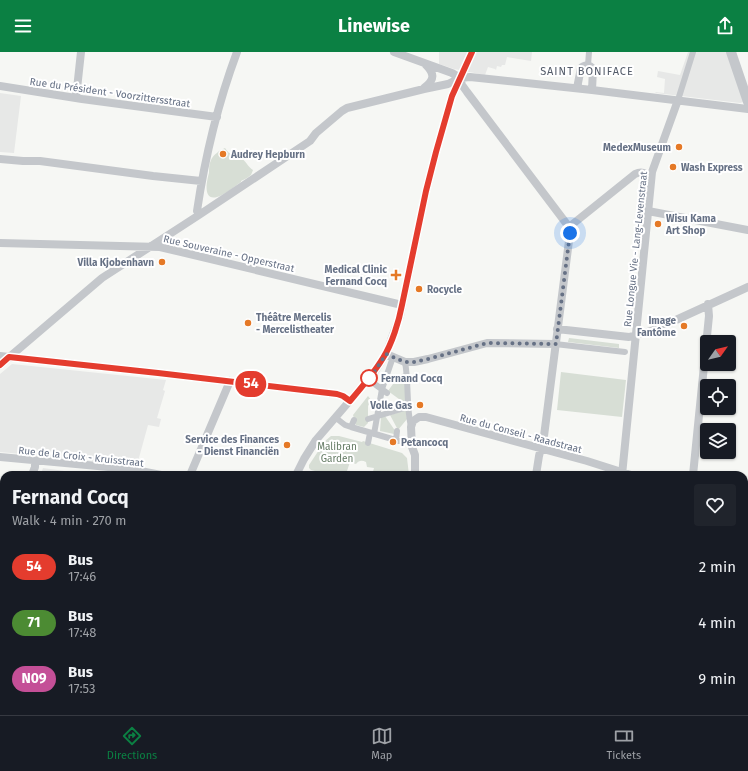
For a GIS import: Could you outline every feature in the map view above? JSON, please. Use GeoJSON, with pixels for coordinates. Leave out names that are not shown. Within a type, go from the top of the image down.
{"type":"FeatureCollection","features":[{"type":"Feature","properties":{"kind":"street"},"geometry":{"type":"LineString","coordinates":[[76,98],[81,52]]}},
{"type":"Feature","properties":{"kind":"street"},"geometry":{"type":"LineString","coordinates":[[199,215],[197,211],[201,181],[209,145],[237,52]]}},
{"type":"Feature","properties":{"kind":"street"},"geometry":{"type":"LineString","coordinates":[[394,52],[452,73],[460,78],[462,85],[467,92],[569,227],[570,233],[544,436],[537,471]]}},
{"type":"Feature","properties":{"kind":"street"},"geometry":{"type":"LineString","coordinates":[[368,442],[377,417],[382,389],[387,377],[389,356],[400,316],[426,191],[436,152],[452,96],[472,52]]}},
{"type":"Feature","properties":{"kind":"street"},"geometry":{"type":"LineString","coordinates":[[589,52],[588,65],[592,69],[592,90]]}},
{"type":"Feature","properties":{"kind":"street","name":"Rue Longue Vie - Lang-Levenstraat"},"geometry":{"type":"LineString","coordinates":[[622,471],[652,172],[678,100],[693,52]]}},
{"type":"Feature","properties":{"kind":"street"},"geometry":{"type":"LineString","coordinates":[[731,52],[748,102]]}},
{"type":"Feature","properties":{"kind":"street"},"geometry":{"type":"LineString","coordinates":[[424,63],[433,75],[430,84],[424,89]]}},
{"type":"Feature","properties":{"kind":"street"},"geometry":{"type":"LineString","coordinates":[[578,88],[581,68],[588,65]]}},
{"type":"Feature","properties":{"kind":"street"},"geometry":{"type":"LineString","coordinates":[[0,365],[102,278],[310,141],[316,133],[343,110],[448,84],[460,78],[470,77],[578,88],[748,109]]}},
{"type":"Feature","properties":{"kind":"street","name":"Rue du Président - Voorzittersstraat"},"geometry":{"type":"LineString","coordinates":[[0,86],[217,117]]}},
{"type":"Feature","properties":{"kind":"street"},"geometry":{"type":"LineString","coordinates":[[0,159],[40,161],[201,181]]}},
{"type":"Feature","properties":{"kind":"street"},"geometry":{"type":"LineString","coordinates":[[569,227],[635,174],[642,172],[647,174],[651,182]]}},
{"type":"Feature","properties":{"kind":"street"},"geometry":{"type":"LineString","coordinates":[[648,211],[748,230]]}},
{"type":"Feature","properties":{"kind":"street","name":"Rue Souveraine - Opperstraat"},"geometry":{"type":"LineString","coordinates":[[0,242],[160,247],[402,305]]}},
{"type":"Feature","properties":{"kind":"street"},"geometry":{"type":"LineString","coordinates":[[557,329],[629,338],[654,330],[748,287]]}},
{"type":"Feature","properties":{"kind":"street"},"geometry":{"type":"LineString","coordinates":[[693,471],[709,316],[708,304]]}},
{"type":"Feature","properties":{"kind":"street"},"geometry":{"type":"LineString","coordinates":[[405,368],[416,362],[487,343],[556,344],[625,352]]}},
{"type":"Feature","properties":{"kind":"street"},"geometry":{"type":"LineString","coordinates":[[0,356],[337,394],[350,401]]}},
{"type":"Feature","properties":{"kind":"street"},"geometry":{"type":"LineString","coordinates":[[389,356],[405,368],[411,441],[415,455],[416,471]]}},
{"type":"Feature","properties":{"kind":"street"},"geometry":{"type":"LineString","coordinates":[[298,471],[304,459],[322,433],[389,356]]}},
{"type":"Feature","properties":{"kind":"street"},"geometry":{"type":"LineString","coordinates":[[192,471],[230,381]]}},
{"type":"Feature","properties":{"kind":"street"},"geometry":{"type":"LineString","coordinates":[[402,403],[408,407]]}},
{"type":"Feature","properties":{"kind":"street"},"geometry":{"type":"LineString","coordinates":[[368,419],[408,407]]}},
{"type":"Feature","properties":{"kind":"street","name":"Rue du Conseil - Raadstraat"},"geometry":{"type":"LineString","coordinates":[[410,427],[413,421],[419,417],[426,417],[587,461],[614,471]]}},
{"type":"Feature","properties":{"kind":"street"},"geometry":{"type":"LineString","coordinates":[[336,418],[344,425],[396,440],[411,441]]}},
{"type":"Feature","properties":{"kind":"street"},"geometry":{"type":"LineString","coordinates":[[351,427],[354,420]]}},
{"type":"Feature","properties":{"kind":"street"},"geometry":{"type":"LineString","coordinates":[[396,440],[397,431]]}},
{"type":"Feature","properties":{"kind":"street","name":"Rue de la Croix - Kruisstraat"},"geometry":{"type":"LineString","coordinates":[[0,457],[140,471]]}},
{"type":"Feature","properties":{"kind":"street"},"geometry":{"type":"LineString","coordinates":[[34,471],[35,461]]}},
{"type":"Feature","properties":{"kind":"shaded area"},"geometry":{"type":"Polygon","coordinates":[[[439,52],[532,52],[531,61],[507,57],[505,65],[502,65],[501,67],[497,66],[496,70],[488,67],[485,75],[454,69],[439,64],[439,52]]]}},
{"type":"Feature","properties":{"kind":"shaded area"},"geometry":{"type":"Polygon","coordinates":[[[688,52],[731,52],[744,102],[740,103],[656,93],[655,92],[664,93],[665,79],[657,77],[658,71],[680,75],[688,52]]]}},
{"type":"Feature","properties":{"kind":"shaded area"},"geometry":{"type":"Polygon","coordinates":[[[0,93],[21,96],[14,153],[0,152],[0,93]]]}},
{"type":"Feature","properties":{"kind":"shaded area"},"geometry":{"type":"Polygon","coordinates":[[[12,364],[166,380],[163,390],[165,391],[157,418],[161,419],[159,427],[148,425],[137,465],[0,452],[0,374],[12,364]]]}},
{"type":"Feature","properties":{"kind":"shaded area"},"geometry":{"type":"Polygon","coordinates":[[[43,468],[65,471],[42,471],[43,468]]]}},
{"type":"Feature","properties":{"kind":"green space"},"geometry":{"type":"Polygon","coordinates":[[[225,148],[230,154],[243,159],[253,170],[251,175],[229,191],[220,196],[212,197],[207,193],[210,163],[212,158],[219,151],[225,148]]]}},
{"type":"Feature","properties":{"kind":"green space"},"geometry":{"type":"Polygon","coordinates":[[[569,338],[619,344],[619,348],[568,342],[569,338]]]}},
{"type":"Feature","properties":{"kind":"green space"},"geometry":{"type":"Polygon","coordinates":[[[561,372],[626,380],[622,417],[557,410],[561,372]]]}},
{"type":"Feature","properties":{"kind":"green space"},"geometry":{"type":"Polygon","coordinates":[[[404,373],[406,400],[403,402],[388,391],[393,384],[391,380],[404,373]]]}},
{"type":"Feature","properties":{"kind":"green space"},"geometry":{"type":"Polygon","coordinates":[[[368,396],[371,400],[368,406],[368,423],[364,427],[356,425],[353,415],[368,396]]]}},
{"type":"Feature","properties":{"kind":"green space"},"geometry":{"type":"Polygon","coordinates":[[[406,410],[407,419],[398,430],[390,415],[406,410]]]}},
{"type":"Feature","properties":{"kind":"green space"},"geometry":{"type":"Polygon","coordinates":[[[385,416],[396,432],[394,434],[380,431],[381,417],[385,416]]]}},
{"type":"Feature","properties":{"kind":"green space","name":"Malibran Garden"},"geometry":{"type":"Polygon","coordinates":[[[331,436],[339,436],[363,441],[402,453],[407,458],[409,471],[373,471],[374,468],[367,467],[366,462],[362,461],[356,464],[350,462],[347,471],[311,470],[309,465],[325,441],[331,436]]]}},
{"type":"Feature","properties":{"kind":"bus line","name":"54"},"geometry":{"type":"LineString","coordinates":[[0,365],[9,357],[64,362],[337,394],[350,401],[375,371],[386,354],[398,322],[426,191],[436,152],[452,96],[472,52]]}},
{"type":"Feature","properties":{"kind":"place","name":"MedexMuseum"},"geometry":{"type":"Point","coordinates":[679,147]}},
{"type":"Feature","properties":{"kind":"place","name":"Audrey Hepburn"},"geometry":{"type":"Point","coordinates":[223,154]}},
{"type":"Feature","properties":{"kind":"place","name":"Wash Express"},"geometry":{"type":"Point","coordinates":[673,167]}},
{"type":"Feature","properties":{"kind":"place","name":"Wisu Kama Art Shop"},"geometry":{"type":"Point","coordinates":[658,224]}},
{"type":"Feature","properties":{"kind":"place","name":"Villa Kjobenhavn"},"geometry":{"type":"Point","coordinates":[162,262]}},
{"type":"Feature","properties":{"kind":"place","name":"Medical Clinic Fernand Cocq"},"geometry":{"type":"Point","coordinates":[396,275]}},
{"type":"Feature","properties":{"kind":"place","name":"Rocycle"},"geometry":{"type":"Point","coordinates":[419,289]}},
{"type":"Feature","properties":{"kind":"place","name":"Théâtre Mercelis - Mercelistheater"},"geometry":{"type":"Point","coordinates":[248,323]}},
{"type":"Feature","properties":{"kind":"place","name":"Image Fantôme"},"geometry":{"type":"Point","coordinates":[684,326]}},
{"type":"Feature","properties":{"kind":"place","name":"Fernand Cocq"},"geometry":{"type":"Point","coordinates":[369,378]}},
{"type":"Feature","properties":{"kind":"place","name":"Volle Gas"},"geometry":{"type":"Point","coordinates":[420,405]}},
{"type":"Feature","properties":{"kind":"place","name":"Petancocq"},"geometry":{"type":"Point","coordinates":[393,442]}},
{"type":"Feature","properties":{"kind":"place","name":"Service des Finances - Dienst Financiën"},"geometry":{"type":"Point","coordinates":[287,445]}},
{"type":"Feature","properties":{"kind":"district","name":"SAINT BONIFACE"},"geometry":{"type":"Point","coordinates":[587,71]}},
{"type":"Feature","properties":{"kind":"route"},"geometry":{"type":"LineString","coordinates":[[369,378],[367,380],[386,354],[405,362],[414,362],[487,343],[556,344],[570,233]]}}]}
